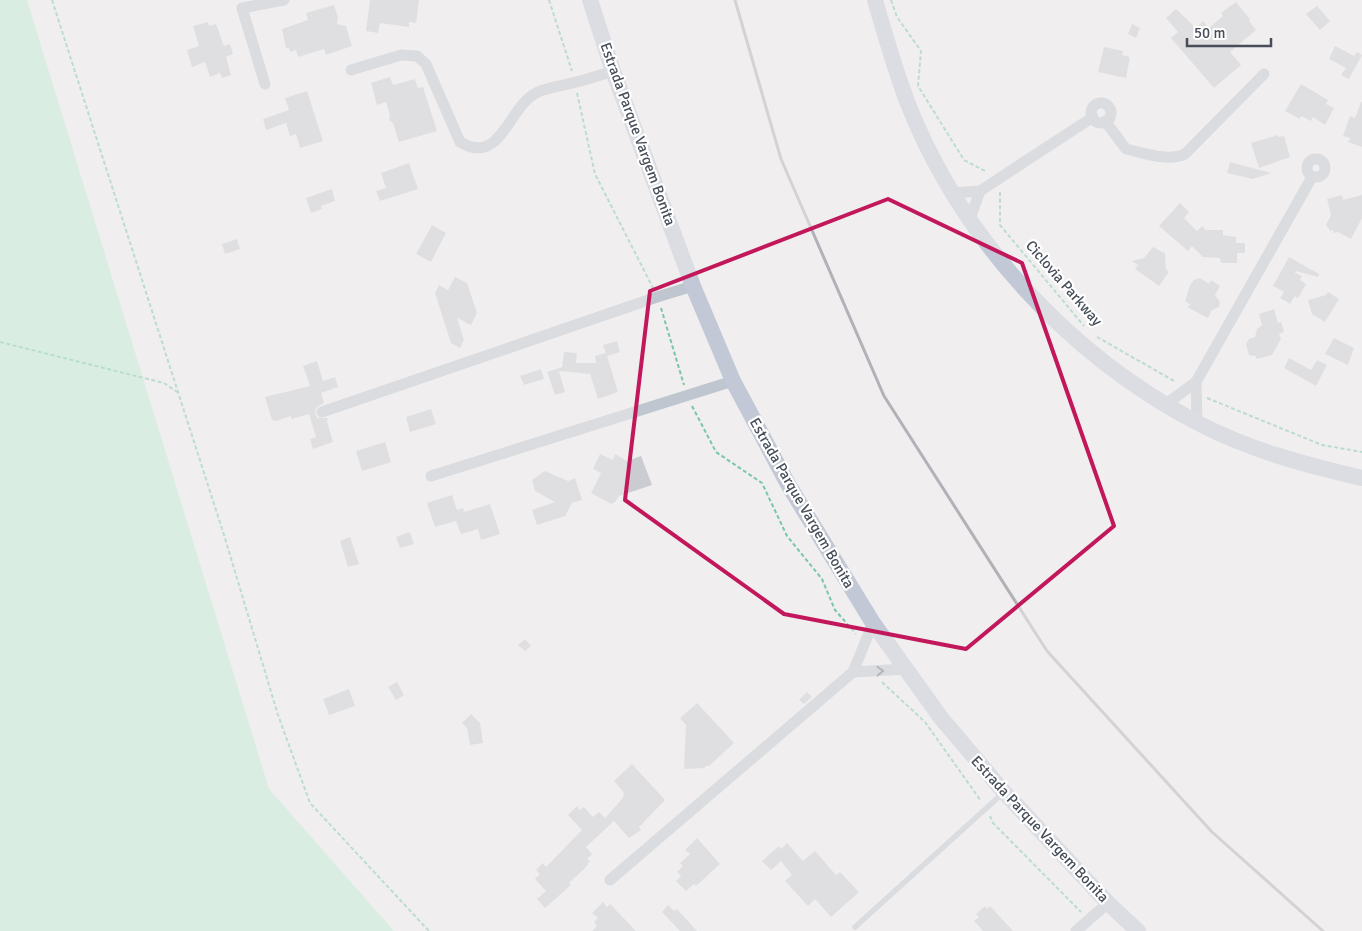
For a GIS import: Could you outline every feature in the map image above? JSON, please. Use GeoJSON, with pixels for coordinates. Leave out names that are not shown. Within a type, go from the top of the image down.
{"type":"FeatureCollection","features":[{"type":"Feature","properties":{"kind":"main road","name":"Estrada Parque Vargem Bonita"},"geometry":{"type":"LineString","coordinates":[[590,0],[613,71],[693,286],[733,381],[789,486],[872,623],[952,731],[1004,792],[1108,903],[1138,931]]}},
{"type":"Feature","properties":{"kind":"main road"},"geometry":{"type":"LineString","coordinates":[[880,1],[892,60],[908,105],[920,131],[970,219],[1014,277],[1046,310],[1115,370],[1197,423],[1266,452],[1362,478]]}},
{"type":"Feature","properties":{"kind":"street"},"geometry":{"type":"LineString","coordinates":[[265,84],[242,8],[284,0]]}},
{"type":"Feature","properties":{"kind":"street"},"geometry":{"type":"LineString","coordinates":[[351,70],[401,55],[417,56],[426,64],[460,142],[469,147],[476,148],[484,147],[498,139],[520,107],[538,92],[613,71]]}},
{"type":"Feature","properties":{"kind":"street"},"geometry":{"type":"LineString","coordinates":[[1105,121],[1125,148],[1169,158],[1180,157],[1264,74]]}},
{"type":"Feature","properties":{"kind":"street"},"geometry":{"type":"LineString","coordinates":[[1104,104],[1111,112],[1105,121],[1098,122],[1093,117],[1091,113],[1094,106],[1104,104]]}},
{"type":"Feature","properties":{"kind":"street"},"geometry":{"type":"LineString","coordinates":[[954,193],[980,191],[1093,117]]}},
{"type":"Feature","properties":{"kind":"street"},"geometry":{"type":"LineString","coordinates":[[1166,404],[1193,388],[1312,177]]}},
{"type":"Feature","properties":{"kind":"street"},"geometry":{"type":"LineString","coordinates":[[970,219],[980,191]]}},
{"type":"Feature","properties":{"kind":"street"},"geometry":{"type":"LineString","coordinates":[[322,412],[693,286]]}},
{"type":"Feature","properties":{"kind":"street"},"geometry":{"type":"LineString","coordinates":[[431,476],[733,381]]}},
{"type":"Feature","properties":{"kind":"street"},"geometry":{"type":"LineString","coordinates":[[1193,388],[1197,423]]}},
{"type":"Feature","properties":{"kind":"street"},"geometry":{"type":"LineString","coordinates":[[610,880],[853,672],[872,623]]}},
{"type":"Feature","properties":{"kind":"street"},"geometry":{"type":"LineString","coordinates":[[853,672],[907,670]]}},
{"type":"Feature","properties":{"kind":"street"},"geometry":{"type":"LineString","coordinates":[[1076,931],[1108,903]]}},
{"type":"Feature","properties":{"kind":"lane"},"geometry":{"type":"LineString","coordinates":[[855,927],[1004,792]]}},
{"type":"Feature","properties":{"kind":"path"},"geometry":{"type":"LineString","coordinates":[[52,0],[224,535],[278,715],[310,803],[430,931]]}},
{"type":"Feature","properties":{"kind":"path"},"geometry":{"type":"LineString","coordinates":[[880,1],[897,17],[921,51],[918,86],[964,160],[1000,178]]}},
{"type":"Feature","properties":{"kind":"path","name":"Ciclovia Parkway"},"geometry":{"type":"LineString","coordinates":[[1000,178],[1000,224],[1084,326]]}},
{"type":"Feature","properties":{"kind":"path","name":"Ciclovia Parkway"},"geometry":{"type":"LineString","coordinates":[[1090,333],[1193,388],[1322,444],[1362,452]]}},
{"type":"Feature","properties":{"kind":"path"},"geometry":{"type":"LineString","coordinates":[[0,342],[164,383],[177,392]]}},
{"type":"Feature","properties":{"kind":"highlighted area"},"geometry":{"type":"Polygon","coordinates":[[[888,199],[1022,263],[1114,526],[966,649],[784,614],[625,500],[650,291],[888,199]]]}},
{"type":"Feature","properties":{"kind":"green space"},"geometry":{"type":"Polygon","coordinates":[[[0,0],[27,0],[269,789],[394,931],[0,931],[0,0]]]}},
{"type":"Feature","properties":{"kind":"building"},"geometry":{"type":"Polygon","coordinates":[[[370,0],[419,0],[416,23],[409,22],[409,27],[380,23],[378,33],[366,31],[370,0]]]}},
{"type":"Feature","properties":{"kind":"building"},"geometry":{"type":"Polygon","coordinates":[[[1236,2],[1250,19],[1249,21],[1256,30],[1230,52],[1241,65],[1214,88],[1171,38],[1178,32],[1166,18],[1176,9],[1196,28],[1203,21],[1209,28],[1223,16],[1221,13],[1236,2]]]}},
{"type":"Feature","properties":{"kind":"building"},"geometry":{"type":"Polygon","coordinates":[[[334,5],[338,17],[337,24],[346,26],[352,46],[326,55],[324,49],[298,57],[296,50],[290,52],[289,48],[286,48],[282,29],[308,20],[306,13],[334,5]]]}},
{"type":"Feature","properties":{"kind":"building"},"geometry":{"type":"Polygon","coordinates":[[[1317,6],[1330,21],[1320,30],[1306,14],[1317,6]]]}},
{"type":"Feature","properties":{"kind":"building"},"geometry":{"type":"Polygon","coordinates":[[[208,22],[209,26],[216,24],[224,46],[230,44],[233,54],[226,57],[231,75],[222,78],[220,73],[210,77],[205,62],[192,67],[187,50],[199,46],[193,26],[208,22]]]}},
{"type":"Feature","properties":{"kind":"building"},"geometry":{"type":"Polygon","coordinates":[[[1132,24],[1140,28],[1136,38],[1128,34],[1132,24]]]}},
{"type":"Feature","properties":{"kind":"building"},"geometry":{"type":"Polygon","coordinates":[[[1335,46],[1354,56],[1357,52],[1362,55],[1349,79],[1341,75],[1346,68],[1329,59],[1335,46]]]}},
{"type":"Feature","properties":{"kind":"building"},"geometry":{"type":"Polygon","coordinates":[[[1104,47],[1123,51],[1122,55],[1130,57],[1126,78],[1098,72],[1104,47]]]}},
{"type":"Feature","properties":{"kind":"building"},"geometry":{"type":"Polygon","coordinates":[[[390,77],[393,85],[415,79],[418,88],[423,87],[437,131],[399,142],[393,123],[389,120],[390,115],[386,102],[377,105],[371,83],[390,77]]]}},
{"type":"Feature","properties":{"kind":"building"},"geometry":{"type":"Polygon","coordinates":[[[1301,84],[1328,100],[1326,104],[1334,108],[1325,125],[1313,117],[1311,121],[1301,116],[1300,119],[1285,111],[1301,84]]]}},
{"type":"Feature","properties":{"kind":"building"},"geometry":{"type":"Polygon","coordinates":[[[307,91],[323,141],[300,148],[296,134],[290,136],[286,123],[266,130],[263,119],[289,110],[285,98],[307,91]]]}},
{"type":"Feature","properties":{"kind":"building"},"geometry":{"type":"Polygon","coordinates":[[[1361,102],[1362,147],[1348,142],[1350,138],[1343,136],[1350,116],[1355,118],[1361,102]]]}},
{"type":"Feature","properties":{"kind":"building"},"geometry":{"type":"Polygon","coordinates":[[[1278,135],[1278,137],[1284,136],[1290,157],[1259,168],[1251,143],[1278,135]]]}},
{"type":"Feature","properties":{"kind":"building"},"geometry":{"type":"Polygon","coordinates":[[[1230,162],[1271,173],[1253,179],[1227,173],[1230,162]]]}},
{"type":"Feature","properties":{"kind":"building"},"geometry":{"type":"Polygon","coordinates":[[[409,163],[418,189],[380,201],[376,191],[386,188],[381,173],[409,163]]]}},
{"type":"Feature","properties":{"kind":"building"},"geometry":{"type":"Polygon","coordinates":[[[332,189],[335,201],[321,206],[322,209],[311,213],[306,198],[332,189]]]}},
{"type":"Feature","properties":{"kind":"building"},"geometry":{"type":"Polygon","coordinates":[[[1342,195],[1343,200],[1362,195],[1362,218],[1351,239],[1338,232],[1334,233],[1333,230],[1330,231],[1326,225],[1331,215],[1327,199],[1342,195]]]}},
{"type":"Feature","properties":{"kind":"building"},"geometry":{"type":"Polygon","coordinates":[[[1180,203],[1189,212],[1184,218],[1197,231],[1202,226],[1206,230],[1223,230],[1223,235],[1236,237],[1236,243],[1245,243],[1245,253],[1237,253],[1237,263],[1221,263],[1220,258],[1203,257],[1192,246],[1188,251],[1159,226],[1180,203]]]}},
{"type":"Feature","properties":{"kind":"building"},"geometry":{"type":"Polygon","coordinates":[[[432,225],[446,233],[431,262],[416,254],[432,225]]]}},
{"type":"Feature","properties":{"kind":"building"},"geometry":{"type":"Polygon","coordinates":[[[237,239],[240,249],[225,254],[222,244],[237,239]]]}},
{"type":"Feature","properties":{"kind":"building"},"geometry":{"type":"Polygon","coordinates":[[[1153,247],[1165,253],[1166,269],[1169,272],[1159,286],[1135,269],[1138,265],[1132,261],[1144,258],[1153,247]]]}},
{"type":"Feature","properties":{"kind":"building"},"geometry":{"type":"Polygon","coordinates":[[[1289,257],[1319,274],[1318,277],[1296,271],[1295,273],[1302,276],[1300,280],[1306,284],[1298,298],[1295,296],[1290,304],[1280,298],[1284,292],[1273,286],[1289,257]]]}},
{"type":"Feature","properties":{"kind":"building"},"geometry":{"type":"Polygon","coordinates":[[[455,277],[467,283],[477,313],[471,325],[457,318],[464,340],[460,348],[451,343],[435,293],[439,285],[448,290],[455,277]]]}},
{"type":"Feature","properties":{"kind":"building"},"geometry":{"type":"Polygon","coordinates":[[[1200,278],[1209,284],[1211,280],[1220,286],[1215,295],[1220,302],[1219,307],[1212,310],[1208,318],[1187,307],[1191,305],[1185,301],[1190,285],[1194,280],[1200,278]]]}},
{"type":"Feature","properties":{"kind":"building"},"geometry":{"type":"Polygon","coordinates":[[[1328,292],[1339,299],[1325,322],[1312,314],[1308,300],[1326,295],[1328,292]]]}},
{"type":"Feature","properties":{"kind":"building"},"geometry":{"type":"Polygon","coordinates":[[[1274,309],[1278,323],[1281,322],[1284,332],[1279,334],[1281,339],[1272,355],[1257,359],[1255,356],[1249,355],[1246,344],[1249,339],[1255,337],[1257,329],[1262,325],[1259,314],[1274,309]]]}},
{"type":"Feature","properties":{"kind":"building"},"geometry":{"type":"Polygon","coordinates":[[[1334,338],[1354,348],[1348,365],[1325,354],[1334,338]]]}},
{"type":"Feature","properties":{"kind":"building"},"geometry":{"type":"Polygon","coordinates":[[[617,341],[620,352],[607,356],[618,392],[598,399],[590,374],[559,371],[565,392],[555,395],[547,372],[562,367],[564,352],[577,353],[576,363],[596,363],[595,356],[606,353],[603,345],[617,341]]]}},
{"type":"Feature","properties":{"kind":"building"},"geometry":{"type":"Polygon","coordinates":[[[1289,358],[1311,370],[1317,360],[1327,365],[1316,386],[1284,368],[1289,358]]]}},
{"type":"Feature","properties":{"kind":"building"},"geometry":{"type":"Polygon","coordinates":[[[317,361],[323,381],[335,377],[338,387],[321,393],[324,403],[317,407],[315,411],[317,418],[328,418],[327,421],[333,442],[313,449],[310,439],[316,437],[309,414],[291,419],[291,416],[276,421],[272,420],[265,397],[310,386],[303,366],[317,361]]]}},
{"type":"Feature","properties":{"kind":"building"},"geometry":{"type":"Polygon","coordinates":[[[541,369],[544,379],[524,385],[520,376],[541,369]]]}},
{"type":"Feature","properties":{"kind":"building"},"geometry":{"type":"Polygon","coordinates":[[[431,409],[436,424],[410,432],[406,417],[431,409]]]}},
{"type":"Feature","properties":{"kind":"building"},"geometry":{"type":"Polygon","coordinates":[[[385,442],[391,462],[362,471],[356,451],[385,442]]]}},
{"type":"Feature","properties":{"kind":"building"},"geometry":{"type":"Polygon","coordinates":[[[600,454],[613,460],[615,454],[627,461],[641,456],[652,485],[619,496],[611,504],[591,493],[601,473],[593,469],[600,454]]]}},
{"type":"Feature","properties":{"kind":"building"},"geometry":{"type":"Polygon","coordinates":[[[545,471],[568,481],[575,478],[582,500],[572,503],[565,516],[537,525],[532,510],[555,502],[535,491],[532,480],[545,471]]]}},
{"type":"Feature","properties":{"kind":"building"},"geometry":{"type":"Polygon","coordinates":[[[452,495],[457,510],[463,508],[464,512],[490,504],[500,534],[481,540],[478,529],[461,534],[456,521],[435,527],[427,503],[452,495]]]}},
{"type":"Feature","properties":{"kind":"building"},"geometry":{"type":"Polygon","coordinates":[[[410,532],[414,544],[400,548],[396,537],[410,532]]]}},
{"type":"Feature","properties":{"kind":"building"},"geometry":{"type":"Polygon","coordinates":[[[350,537],[359,564],[348,567],[340,541],[350,537]]]}},
{"type":"Feature","properties":{"kind":"building"},"geometry":{"type":"Polygon","coordinates":[[[525,639],[531,646],[525,651],[518,645],[525,639]]]}},
{"type":"Feature","properties":{"kind":"building"},"geometry":{"type":"Polygon","coordinates":[[[397,682],[404,695],[396,700],[388,687],[397,682]]]}},
{"type":"Feature","properties":{"kind":"building"},"geometry":{"type":"Polygon","coordinates":[[[349,689],[355,706],[329,715],[323,699],[349,689]]]}},
{"type":"Feature","properties":{"kind":"building"},"geometry":{"type":"Polygon","coordinates":[[[807,692],[812,697],[804,704],[799,700],[807,692]]]}},
{"type":"Feature","properties":{"kind":"building"},"geometry":{"type":"Polygon","coordinates":[[[697,703],[734,743],[709,766],[705,766],[705,768],[684,769],[686,725],[680,718],[697,703]]]}},
{"type":"Feature","properties":{"kind":"building"},"geometry":{"type":"Polygon","coordinates":[[[471,714],[480,723],[483,743],[470,745],[467,728],[462,723],[471,714]]]}},
{"type":"Feature","properties":{"kind":"building"},"geometry":{"type":"Polygon","coordinates":[[[632,764],[665,800],[639,827],[641,830],[629,838],[614,821],[586,847],[592,854],[587,859],[590,861],[585,868],[569,883],[571,885],[545,908],[537,899],[546,891],[535,879],[540,874],[536,870],[543,863],[546,867],[582,830],[568,815],[577,806],[580,810],[584,807],[593,817],[599,812],[605,818],[623,798],[624,793],[614,781],[632,764]]]}},
{"type":"Feature","properties":{"kind":"building"},"geometry":{"type":"Polygon","coordinates":[[[697,838],[720,864],[696,886],[694,884],[686,891],[676,881],[681,876],[677,872],[683,866],[680,863],[690,854],[685,850],[697,838]]]}},
{"type":"Feature","properties":{"kind":"building"},"geometry":{"type":"Polygon","coordinates":[[[787,843],[803,861],[815,851],[836,875],[840,872],[859,892],[831,917],[815,899],[808,906],[785,881],[792,875],[781,861],[771,870],[762,861],[779,846],[781,849],[787,843]]]}},
{"type":"Feature","properties":{"kind":"building"},"geometry":{"type":"Polygon","coordinates":[[[603,902],[607,907],[610,904],[636,931],[592,931],[597,926],[594,922],[598,918],[592,913],[603,902]]]}},
{"type":"Feature","properties":{"kind":"building"},"geometry":{"type":"Polygon","coordinates":[[[668,905],[674,911],[677,909],[697,931],[680,931],[662,912],[668,905]]]}},
{"type":"Feature","properties":{"kind":"building"},"geometry":{"type":"Polygon","coordinates":[[[985,906],[987,909],[990,906],[1013,931],[983,931],[974,921],[979,917],[976,914],[985,906]]]}},
{"type":"Feature","properties":{"kind":"railway"},"geometry":{"type":"LineString","coordinates":[[735,0],[781,159],[884,396],[1047,651],[1212,832],[1323,931]]}}]}
